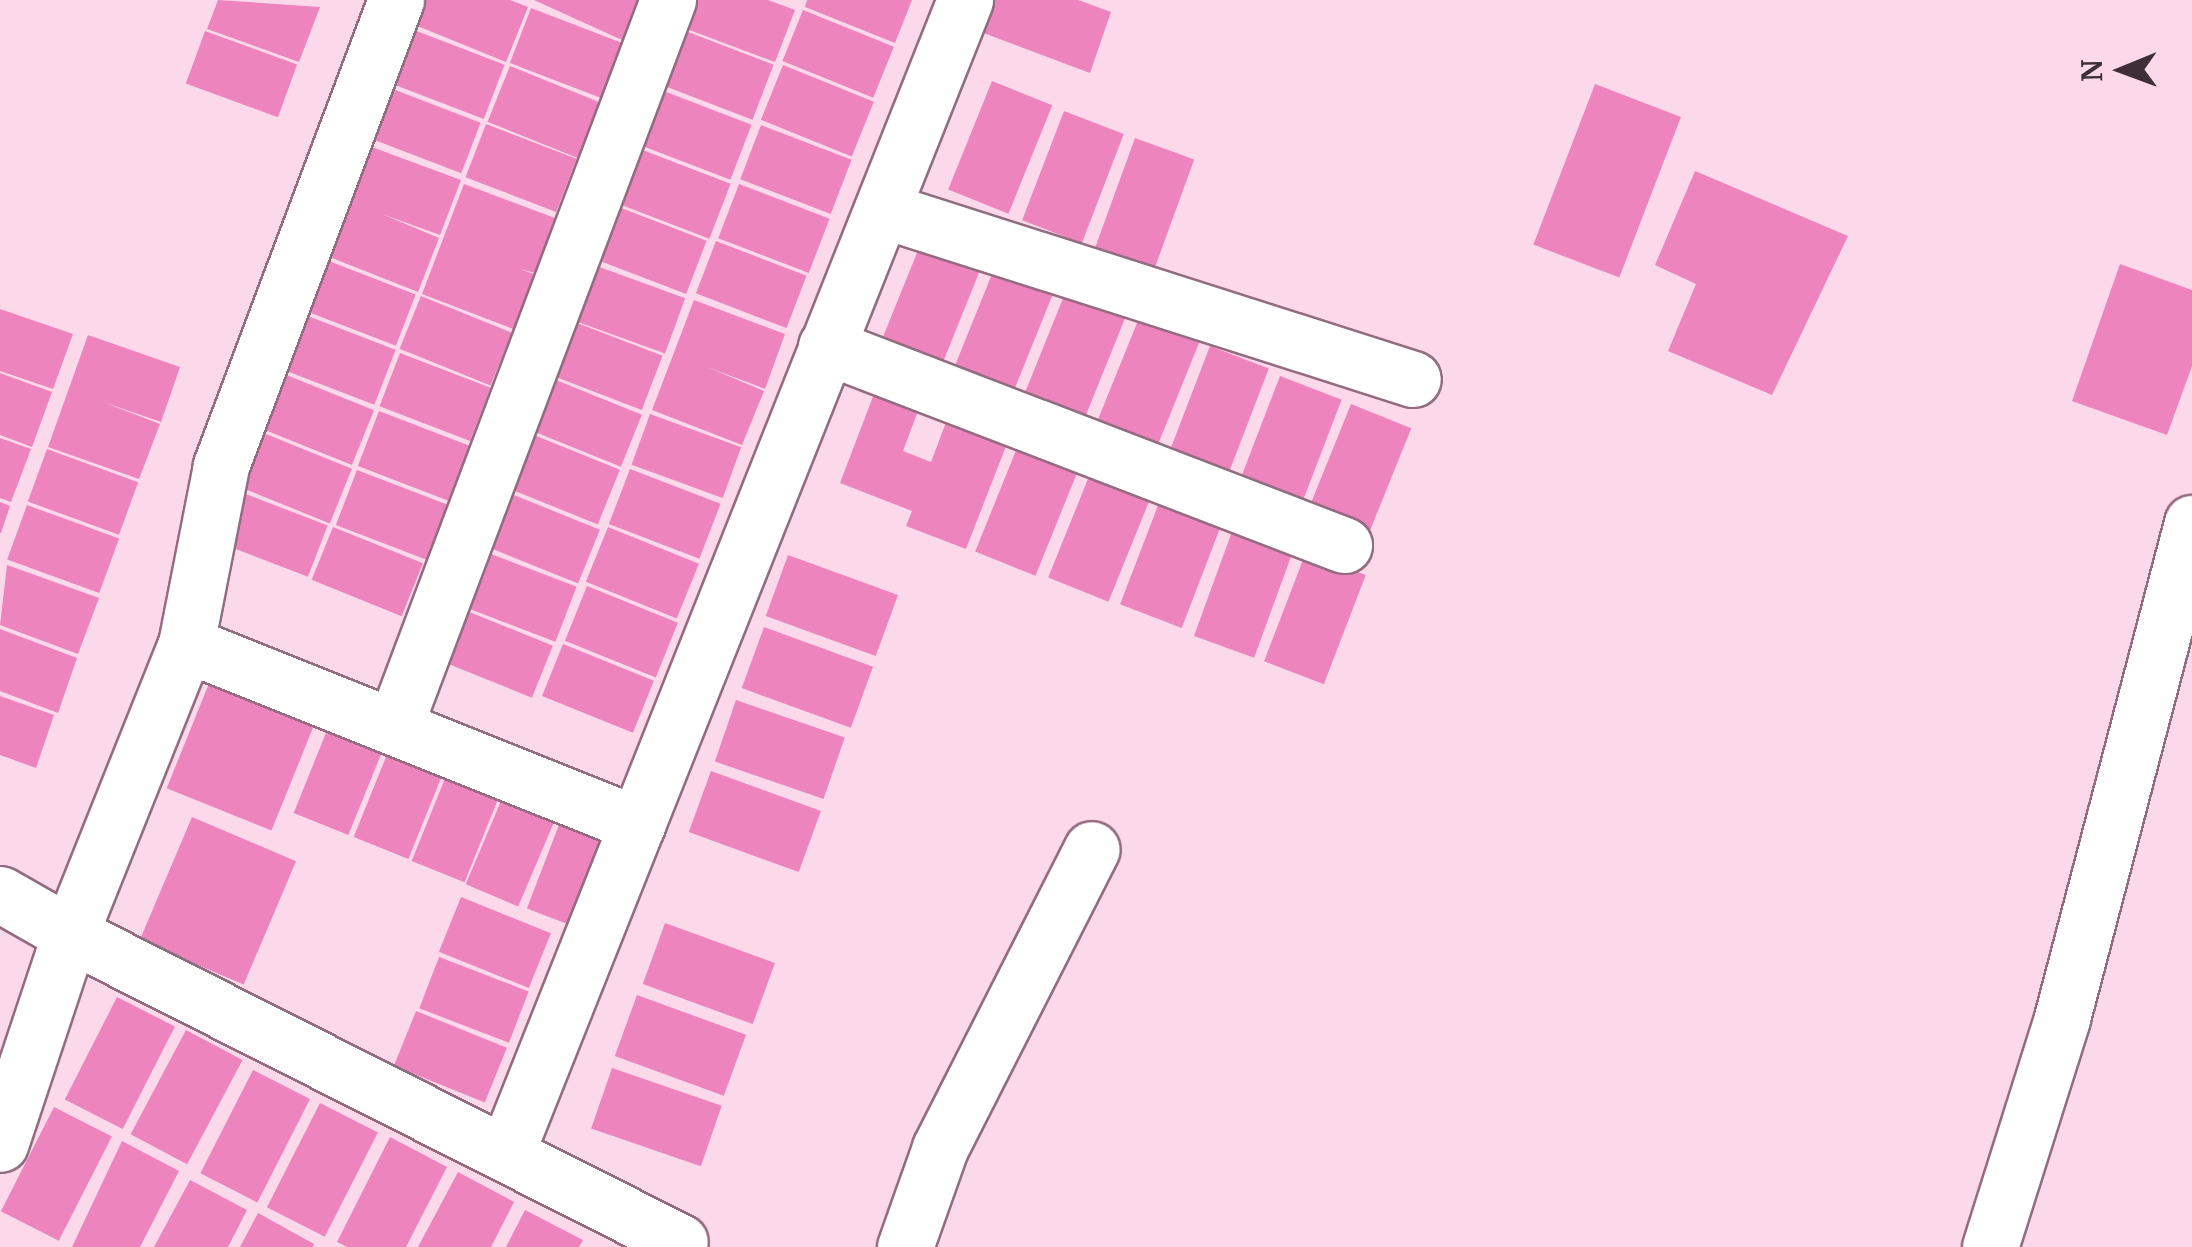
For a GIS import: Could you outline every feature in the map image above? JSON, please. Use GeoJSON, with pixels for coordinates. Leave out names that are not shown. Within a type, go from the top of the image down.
{"type":"FeatureCollection","features":[{"type":"Feature","properties":{"kind":"street"},"geometry":{"type":"LineString","coordinates":[[0,1144],[70,934],[186,644],[221,466],[396,0]]}},
{"type":"Feature","properties":{"kind":"street"},"geometry":{"type":"LineString","coordinates":[[394,727],[668,0]]}},
{"type":"Feature","properties":{"kind":"street"},"geometry":{"type":"LineString","coordinates":[[507,1151],[965,0]]}},
{"type":"Feature","properties":{"kind":"street"},"geometry":{"type":"LineString","coordinates":[[883,210],[1413,379]]}},
{"type":"Feature","properties":{"kind":"street"},"geometry":{"type":"LineString","coordinates":[[826,346],[1344,545]]}},
{"type":"Feature","properties":{"kind":"street"},"geometry":{"type":"LineString","coordinates":[[1990,1247],[2062,1018],[2192,523]]}},
{"type":"Feature","properties":{"kind":"street"},"geometry":{"type":"LineString","coordinates":[[186,644],[637,824]]}},
{"type":"Feature","properties":{"kind":"street"},"geometry":{"type":"LineString","coordinates":[[906,1247],[940,1148],[1092,849]]}},
{"type":"Feature","properties":{"kind":"street"},"geometry":{"type":"LineString","coordinates":[[0,894],[70,934],[507,1151],[680,1242]]}},
{"type":"Feature","properties":{"kind":"building"},"geometry":{"type":"Polygon","coordinates":[[[218,0],[320,7],[299,62],[207,29],[218,0]]]}},
{"type":"Feature","properties":{"kind":"building"},"geometry":{"type":"Polygon","coordinates":[[[425,0],[510,0],[528,7],[506,62],[415,25],[425,0]]]}},
{"type":"Feature","properties":{"kind":"building"},"geometry":{"type":"Polygon","coordinates":[[[534,0],[638,0],[622,40],[534,0]]]}},
{"type":"Feature","properties":{"kind":"building"},"geometry":{"type":"Polygon","coordinates":[[[695,0],[768,0],[795,10],[775,62],[684,28],[695,0]]]}},
{"type":"Feature","properties":{"kind":"building"},"geometry":{"type":"Polygon","coordinates":[[[807,0],[912,0],[895,43],[805,7],[807,0]]]}},
{"type":"Feature","properties":{"kind":"building"},"geometry":{"type":"Polygon","coordinates":[[[992,0],[1078,0],[1111,12],[1090,73],[981,32],[992,0]]]}},
{"type":"Feature","properties":{"kind":"building"},"geometry":{"type":"Polygon","coordinates":[[[531,8],[622,43],[600,98],[510,63],[531,8]]]}},
{"type":"Feature","properties":{"kind":"building"},"geometry":{"type":"Polygon","coordinates":[[[803,10],[894,47],[873,98],[782,61],[803,10]]]}},
{"type":"Feature","properties":{"kind":"building"},"geometry":{"type":"Polygon","coordinates":[[[414,30],[505,65],[484,119],[393,84],[414,30]]]}},
{"type":"Feature","properties":{"kind":"building"},"geometry":{"type":"Polygon","coordinates":[[[683,30],[774,65],[752,120],[662,85],[683,30]]]}},
{"type":"Feature","properties":{"kind":"building"},"geometry":{"type":"Polygon","coordinates":[[[205,31],[297,65],[278,117],[186,84],[205,31]]]}},
{"type":"Feature","properties":{"kind":"building"},"geometry":{"type":"Polygon","coordinates":[[[783,65],[874,102],[852,156],[761,120],[783,65]]]}},
{"type":"Feature","properties":{"kind":"building"},"geometry":{"type":"Polygon","coordinates":[[[510,66],[601,103],[578,158],[488,122],[510,66]]]}},
{"type":"Feature","properties":{"kind":"building"},"geometry":{"type":"Polygon","coordinates":[[[992,81],[1052,105],[1008,214],[948,189],[992,81]]]}},
{"type":"Feature","properties":{"kind":"building"},"geometry":{"type":"Polygon","coordinates":[[[1595,84],[1681,117],[1619,278],[1533,245],[1595,84]]]}},
{"type":"Feature","properties":{"kind":"building"},"geometry":{"type":"Polygon","coordinates":[[[390,88],[481,123],[461,173],[371,138],[390,88]]]}},
{"type":"Feature","properties":{"kind":"building"},"geometry":{"type":"Polygon","coordinates":[[[661,90],[752,125],[730,180],[640,145],[661,90]]]}},
{"type":"Feature","properties":{"kind":"building"},"geometry":{"type":"Polygon","coordinates":[[[1064,111],[1124,134],[1082,243],[1022,220],[1064,111]]]}},
{"type":"Feature","properties":{"kind":"building"},"geometry":{"type":"Polygon","coordinates":[[[486,124],[577,159],[556,212],[466,177],[486,124]]]}},
{"type":"Feature","properties":{"kind":"building"},"geometry":{"type":"Polygon","coordinates":[[[761,125],[852,160],[831,214],[740,179],[761,125]]]}},
{"type":"Feature","properties":{"kind":"building"},"geometry":{"type":"Polygon","coordinates":[[[1135,138],[1194,160],[1154,269],[1095,248],[1135,138]]]}},
{"type":"Feature","properties":{"kind":"building"},"geometry":{"type":"Polygon","coordinates":[[[369,146],[461,180],[440,235],[382,214],[439,238],[418,292],[327,256],[369,146]]]}},
{"type":"Feature","properties":{"kind":"building"},"geometry":{"type":"Polygon","coordinates":[[[640,149],[731,184],[709,239],[619,204],[640,149]]]}},
{"type":"Feature","properties":{"kind":"building"},"geometry":{"type":"Polygon","coordinates":[[[1695,171],[1848,236],[1772,395],[1668,351],[1696,284],[1655,265],[1695,171]]]}},
{"type":"Feature","properties":{"kind":"building"},"geometry":{"type":"Polygon","coordinates":[[[464,184],[555,218],[535,273],[520,269],[534,274],[513,329],[422,294],[464,184]]]}},
{"type":"Feature","properties":{"kind":"building"},"geometry":{"type":"Polygon","coordinates":[[[739,184],[830,219],[809,273],[718,238],[739,184]]]}},
{"type":"Feature","properties":{"kind":"building"},"geometry":{"type":"Polygon","coordinates":[[[616,206],[707,241],[686,294],[596,259],[616,206]]]}},
{"type":"Feature","properties":{"kind":"building"},"geometry":{"type":"Polygon","coordinates":[[[925,233],[985,257],[942,365],[882,341],[925,233]]]}},
{"type":"Feature","properties":{"kind":"building"},"geometry":{"type":"Polygon","coordinates":[[[716,241],[807,276],[786,328],[696,293],[716,241]]]}},
{"type":"Feature","properties":{"kind":"building"},"geometry":{"type":"Polygon","coordinates":[[[326,260],[416,294],[396,346],[306,311],[326,260]]]}},
{"type":"Feature","properties":{"kind":"building"},"geometry":{"type":"Polygon","coordinates":[[[996,264],[1055,288],[1012,396],[952,372],[996,264]]]}},
{"type":"Feature","properties":{"kind":"building"},"geometry":{"type":"Polygon","coordinates":[[[2120,264],[2192,290],[2192,366],[2167,435],[2072,401],[2120,264]]]}},
{"type":"Feature","properties":{"kind":"building"},"geometry":{"type":"Polygon","coordinates":[[[594,265],[685,298],[665,354],[574,320],[594,265]]]}},
{"type":"Feature","properties":{"kind":"building"},"geometry":{"type":"Polygon","coordinates":[[[1066,291],[1126,315],[1082,424],[1022,399],[1066,291]]]}},
{"type":"Feature","properties":{"kind":"building"},"geometry":{"type":"Polygon","coordinates":[[[421,296],[512,333],[491,386],[400,349],[421,296]]]}},
{"type":"Feature","properties":{"kind":"building"},"geometry":{"type":"Polygon","coordinates":[[[694,300],[785,334],[765,389],[707,367],[764,391],[742,445],[652,410],[694,300]]]}},
{"type":"Feature","properties":{"kind":"building"},"geometry":{"type":"Polygon","coordinates":[[[0,309],[73,334],[53,389],[0,371],[0,309]]]}},
{"type":"Feature","properties":{"kind":"building"},"geometry":{"type":"Polygon","coordinates":[[[305,315],[396,350],[374,405],[284,370],[305,315]]]}},
{"type":"Feature","properties":{"kind":"building"},"geometry":{"type":"Polygon","coordinates":[[[1139,318],[1199,342],[1155,451],[1095,426],[1139,318]]]}},
{"type":"Feature","properties":{"kind":"building"},"geometry":{"type":"Polygon","coordinates":[[[572,321],[663,356],[642,410],[551,375],[572,321]]]}},
{"type":"Feature","properties":{"kind":"building"},"geometry":{"type":"Polygon","coordinates":[[[88,335],[180,367],[161,422],[103,402],[160,424],[139,479],[48,447],[88,335]]]}},
{"type":"Feature","properties":{"kind":"building"},"geometry":{"type":"Polygon","coordinates":[[[1210,346],[1269,369],[1227,478],[1168,455],[1210,346]]]}},
{"type":"Feature","properties":{"kind":"building"},"geometry":{"type":"Polygon","coordinates":[[[400,353],[491,388],[470,441],[380,406],[400,353]]]}},
{"type":"Feature","properties":{"kind":"building"},"geometry":{"type":"Polygon","coordinates":[[[0,373],[52,392],[32,447],[0,435],[0,373]]]}},
{"type":"Feature","properties":{"kind":"building"},"geometry":{"type":"Polygon","coordinates":[[[284,374],[374,410],[352,465],[262,429],[284,374]]]}},
{"type":"Feature","properties":{"kind":"building"},"geometry":{"type":"Polygon","coordinates":[[[1280,376],[1342,400],[1300,509],[1238,485],[1280,376]]]}},
{"type":"Feature","properties":{"kind":"building"},"geometry":{"type":"Polygon","coordinates":[[[551,378],[642,415],[621,467],[530,430],[551,378]]]}},
{"type":"Feature","properties":{"kind":"building"},"geometry":{"type":"Polygon","coordinates":[[[877,386],[921,403],[903,451],[931,462],[948,417],[1008,441],[966,549],[906,526],[912,511],[840,483],[877,386]]]}},
{"type":"Feature","properties":{"kind":"building"},"geometry":{"type":"Polygon","coordinates":[[[1351,404],[1411,428],[1367,537],[1307,512],[1351,404]]]}},
{"type":"Feature","properties":{"kind":"building"},"geometry":{"type":"Polygon","coordinates":[[[379,411],[470,446],[448,501],[358,466],[379,411]]]}},
{"type":"Feature","properties":{"kind":"building"},"geometry":{"type":"Polygon","coordinates":[[[650,414],[741,447],[723,498],[632,465],[650,414]]]}},
{"type":"Feature","properties":{"kind":"building"},"geometry":{"type":"Polygon","coordinates":[[[261,432],[352,469],[330,523],[239,487],[261,432]]]}},
{"type":"Feature","properties":{"kind":"building"},"geometry":{"type":"Polygon","coordinates":[[[529,433],[620,470],[598,524],[507,488],[529,433]]]}},
{"type":"Feature","properties":{"kind":"building"},"geometry":{"type":"Polygon","coordinates":[[[0,438],[31,449],[11,502],[0,498],[0,438]]]}},
{"type":"Feature","properties":{"kind":"building"},"geometry":{"type":"Polygon","coordinates":[[[1019,443],[1079,467],[1035,576],[975,551],[1019,443]]]}},
{"type":"Feature","properties":{"kind":"building"},"geometry":{"type":"Polygon","coordinates":[[[47,449],[138,482],[119,535],[28,502],[47,449]]]}},
{"type":"Feature","properties":{"kind":"building"},"geometry":{"type":"Polygon","coordinates":[[[630,469],[721,504],[699,559],[609,524],[630,469]]]}},
{"type":"Feature","properties":{"kind":"building"},"geometry":{"type":"Polygon","coordinates":[[[1092,469],[1152,493],[1108,602],[1048,577],[1092,469]]]}},
{"type":"Feature","properties":{"kind":"building"},"geometry":{"type":"Polygon","coordinates":[[[357,470],[448,505],[426,560],[336,525],[357,470]]]}},
{"type":"Feature","properties":{"kind":"building"},"geometry":{"type":"Polygon","coordinates":[[[238,491],[328,525],[308,577],[218,542],[238,491]]]}},
{"type":"Feature","properties":{"kind":"building"},"geometry":{"type":"Polygon","coordinates":[[[509,493],[600,530],[578,583],[487,547],[509,493]]]}},
{"type":"Feature","properties":{"kind":"building"},"geometry":{"type":"Polygon","coordinates":[[[1162,495],[1224,519],[1182,628],[1120,604],[1162,495]]]}},
{"type":"Feature","properties":{"kind":"building"},"geometry":{"type":"Polygon","coordinates":[[[0,502],[10,506],[1,533],[0,533],[0,502]]]}},
{"type":"Feature","properties":{"kind":"building"},"geometry":{"type":"Polygon","coordinates":[[[27,505],[119,539],[99,593],[7,560],[27,505]]]}},
{"type":"Feature","properties":{"kind":"building"},"geometry":{"type":"Polygon","coordinates":[[[1234,526],[1294,548],[1254,658],[1194,636],[1234,526]]]}},
{"type":"Feature","properties":{"kind":"building"},"geometry":{"type":"Polygon","coordinates":[[[333,527],[423,563],[402,616],[312,580],[333,527]]]}},
{"type":"Feature","properties":{"kind":"building"},"geometry":{"type":"Polygon","coordinates":[[[608,527],[699,564],[677,618],[586,582],[608,527]]]}},
{"type":"Feature","properties":{"kind":"building"},"geometry":{"type":"Polygon","coordinates":[[[486,552],[577,587],[555,642],[465,607],[486,552]]]}},
{"type":"Feature","properties":{"kind":"building"},"geometry":{"type":"Polygon","coordinates":[[[1306,552],[1366,575],[1324,684],[1264,661],[1306,552]]]}},
{"type":"Feature","properties":{"kind":"building"},"geometry":{"type":"Polygon","coordinates":[[[788,555],[898,595],[876,656],[766,616],[788,555]]]}},
{"type":"Feature","properties":{"kind":"building"},"geometry":{"type":"Polygon","coordinates":[[[7,565],[99,598],[78,654],[0,625],[7,565]]]}},
{"type":"Feature","properties":{"kind":"building"},"geometry":{"type":"Polygon","coordinates":[[[587,586],[678,623],[656,677],[565,641],[587,586]]]}},
{"type":"Feature","properties":{"kind":"building"},"geometry":{"type":"Polygon","coordinates":[[[462,609],[553,646],[532,698],[441,661],[462,609]]]}},
{"type":"Feature","properties":{"kind":"building"},"geometry":{"type":"Polygon","coordinates":[[[764,627],[873,667],[851,728],[742,688],[764,627]]]}},
{"type":"Feature","properties":{"kind":"building"},"geometry":{"type":"Polygon","coordinates":[[[0,629],[77,658],[58,713],[0,691],[0,629]]]}},
{"type":"Feature","properties":{"kind":"building"},"geometry":{"type":"Polygon","coordinates":[[[563,644],[654,681],[633,733],[542,696],[563,644]]]}},
{"type":"Feature","properties":{"kind":"building"},"geometry":{"type":"Polygon","coordinates":[[[212,676],[317,718],[271,831],[167,788],[212,676]]]}},
{"type":"Feature","properties":{"kind":"building"},"geometry":{"type":"Polygon","coordinates":[[[0,696],[54,715],[36,768],[0,755],[0,696]]]}},
{"type":"Feature","properties":{"kind":"building"},"geometry":{"type":"Polygon","coordinates":[[[736,700],[845,737],[824,799],[715,761],[736,700]]]}},
{"type":"Feature","properties":{"kind":"building"},"geometry":{"type":"Polygon","coordinates":[[[330,723],[385,745],[348,835],[294,813],[330,723]]]}},
{"type":"Feature","properties":{"kind":"building"},"geometry":{"type":"Polygon","coordinates":[[[390,747],[445,769],[408,859],[354,837],[390,747]]]}},
{"type":"Feature","properties":{"kind":"building"},"geometry":{"type":"Polygon","coordinates":[[[448,771],[501,792],[465,882],[412,861],[448,771]]]}},
{"type":"Feature","properties":{"kind":"building"},"geometry":{"type":"Polygon","coordinates":[[[711,771],[821,811],[799,872],[689,832],[711,771]]]}},
{"type":"Feature","properties":{"kind":"building"},"geometry":{"type":"Polygon","coordinates":[[[504,794],[556,816],[518,906],[466,884],[504,794]]]}},
{"type":"Feature","properties":{"kind":"building"},"geometry":{"type":"Polygon","coordinates":[[[192,817],[296,861],[244,985],[140,940],[192,817]]]}},
{"type":"Feature","properties":{"kind":"building"},"geometry":{"type":"Polygon","coordinates":[[[562,817],[616,838],[581,929],[527,908],[562,817]]]}},
{"type":"Feature","properties":{"kind":"building"},"geometry":{"type":"Polygon","coordinates":[[[461,897],[551,933],[529,988],[439,952],[461,897]]]}},
{"type":"Feature","properties":{"kind":"building"},"geometry":{"type":"Polygon","coordinates":[[[665,923],[775,963],[753,1024],[643,984],[665,923]]]}},
{"type":"Feature","properties":{"kind":"building"},"geometry":{"type":"Polygon","coordinates":[[[439,957],[529,991],[509,1043],[419,1008],[439,957]]]}},
{"type":"Feature","properties":{"kind":"building"},"geometry":{"type":"Polygon","coordinates":[[[637,995],[746,1035],[724,1096],[615,1056],[637,995]]]}},
{"type":"Feature","properties":{"kind":"building"},"geometry":{"type":"Polygon","coordinates":[[[117,997],[175,1027],[123,1129],[65,1099],[117,997]]]}},
{"type":"Feature","properties":{"kind":"building"},"geometry":{"type":"Polygon","coordinates":[[[416,1011],[507,1048],[485,1102],[394,1066],[416,1011]]]}},
{"type":"Feature","properties":{"kind":"building"},"geometry":{"type":"Polygon","coordinates":[[[186,1030],[243,1060],[187,1164],[131,1134],[186,1030]]]}},
{"type":"Feature","properties":{"kind":"building"},"geometry":{"type":"Polygon","coordinates":[[[612,1068],[722,1106],[701,1166],[591,1129],[612,1068]]]}},
{"type":"Feature","properties":{"kind":"building"},"geometry":{"type":"Polygon","coordinates":[[[253,1070],[310,1099],[257,1202],[200,1173],[253,1070]]]}},
{"type":"Feature","properties":{"kind":"building"},"geometry":{"type":"Polygon","coordinates":[[[320,1103],[378,1133],[325,1237],[267,1207],[320,1103]]]}},
{"type":"Feature","properties":{"kind":"building"},"geometry":{"type":"Polygon","coordinates":[[[54,1107],[112,1137],[59,1241],[1,1211],[54,1107]]]}},
{"type":"Feature","properties":{"kind":"building"},"geometry":{"type":"Polygon","coordinates":[[[390,1137],[447,1167],[406,1247],[347,1247],[337,1242],[390,1137]]]}},
{"type":"Feature","properties":{"kind":"building"},"geometry":{"type":"Polygon","coordinates":[[[122,1141],[179,1171],[140,1247],[72,1247],[122,1141]]]}},
{"type":"Feature","properties":{"kind":"building"},"geometry":{"type":"Polygon","coordinates":[[[458,1172],[514,1202],[491,1247],[418,1247],[458,1172]]]}},
{"type":"Feature","properties":{"kind":"building"},"geometry":{"type":"Polygon","coordinates":[[[190,1180],[247,1210],[228,1247],[154,1247],[190,1180]]]}},
{"type":"Feature","properties":{"kind":"building"},"geometry":{"type":"Polygon","coordinates":[[[525,1210],[583,1240],[579,1247],[506,1247],[525,1210]]]}},
{"type":"Feature","properties":{"kind":"building"},"geometry":{"type":"Polygon","coordinates":[[[258,1213],[314,1244],[313,1247],[240,1247],[258,1213]]]}}]}
